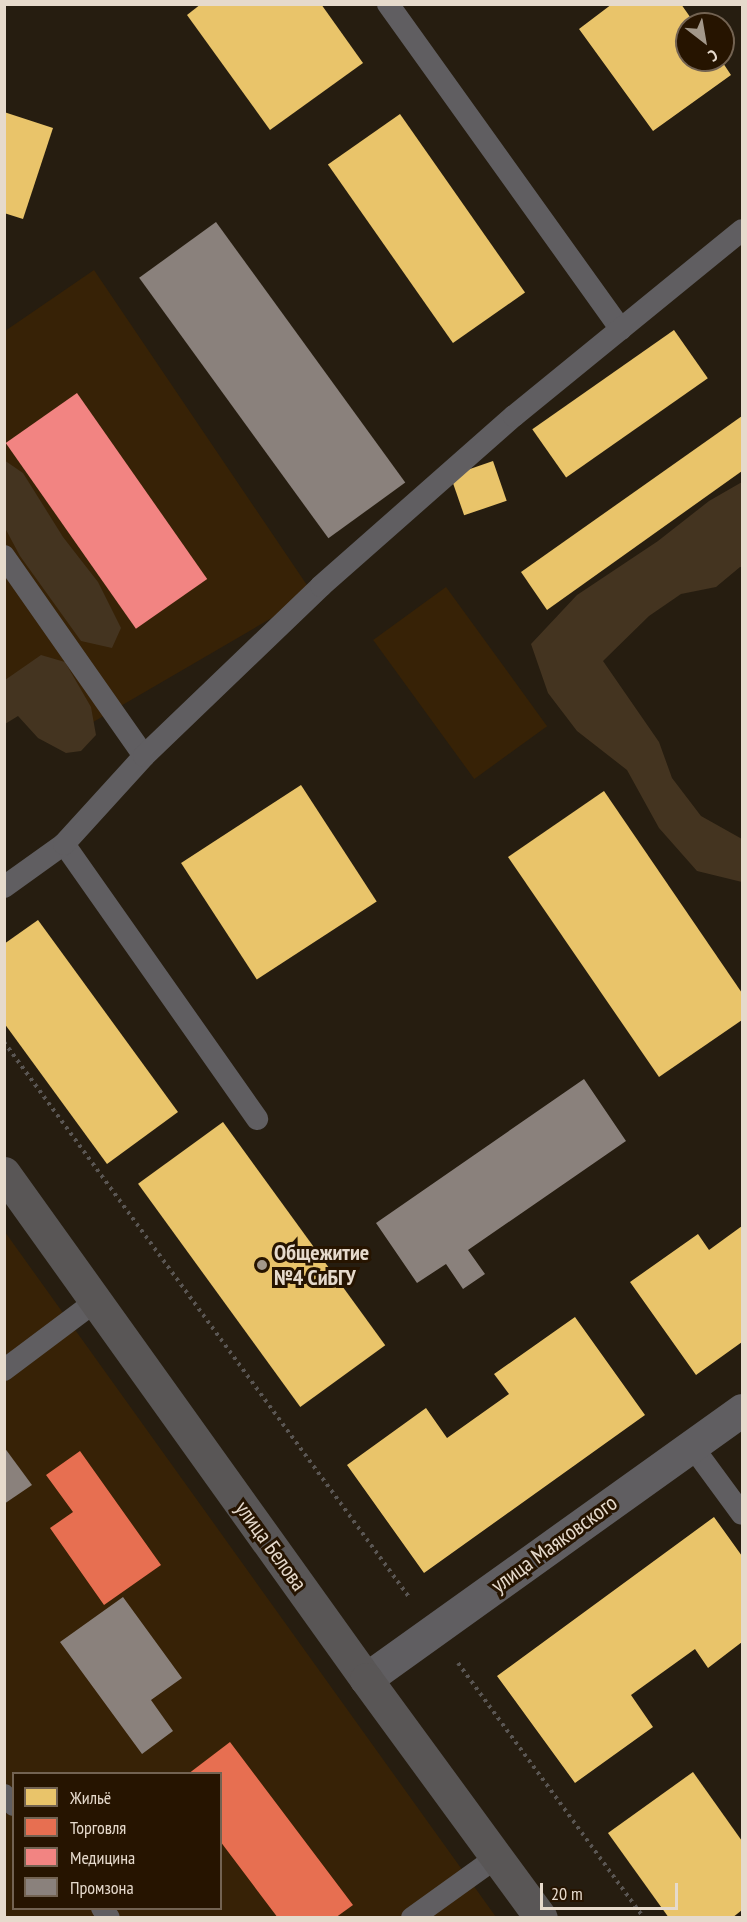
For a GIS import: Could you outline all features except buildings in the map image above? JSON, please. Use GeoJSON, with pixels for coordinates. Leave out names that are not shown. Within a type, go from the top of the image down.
{"type":"FeatureCollection","features":[{"type":"Feature","properties":{"kind":"main road","name":"улица Белова"},"geometry":{"type":"LineString","coordinates":[[4,1173],[366,1679],[541,1917]]}},
{"type":"Feature","properties":{"kind":"street","name":"улица Маяковского"},"geometry":{"type":"LineString","coordinates":[[366,1679],[742,1410]]}},
{"type":"Feature","properties":{"kind":"lane"},"geometry":{"type":"LineString","coordinates":[[388,4],[621,329]]}},
{"type":"Feature","properties":{"kind":"lane"},"geometry":{"type":"LineString","coordinates":[[4,888],[64,843],[144,756],[321,586],[514,416],[742,230]]}},
{"type":"Feature","properties":{"kind":"lane"},"geometry":{"type":"LineString","coordinates":[[4,556],[144,756]]}},
{"type":"Feature","properties":{"kind":"lane"},"geometry":{"type":"LineString","coordinates":[[64,843],[257,1119]]}},
{"type":"Feature","properties":{"kind":"lane"},"geometry":{"type":"LineString","coordinates":[[4,1370],[96,1301]]}},
{"type":"Feature","properties":{"kind":"lane"},"geometry":{"type":"LineString","coordinates":[[692,1446],[742,1514]]}},
{"type":"Feature","properties":{"kind":"lane"},"geometry":{"type":"LineString","coordinates":[[412,1917],[497,1857]]}},
{"type":"Feature","properties":{"kind":"path"},"geometry":{"type":"LineString","coordinates":[[4,1042],[644,1917]]}},
{"type":"Feature","properties":{"kind":"shaded area"},"geometry":{"type":"Polygon","coordinates":[[[94,270],[313,594],[76,732],[5,703],[5,331],[94,270]]]}},
{"type":"Feature","properties":{"kind":"shaded area"},"geometry":{"type":"Polygon","coordinates":[[[4,460],[23,473],[63,537],[98,582],[121,628],[112,648],[81,641],[20,556],[5,528],[4,460]]]}},
{"type":"Feature","properties":{"kind":"shaded area"},"geometry":{"type":"Polygon","coordinates":[[[742,482],[742,567],[716,587],[681,594],[649,616],[603,661],[659,742],[672,778],[701,816],[742,839],[742,882],[697,871],[659,828],[627,770],[577,731],[548,693],[531,644],[577,595],[658,541],[709,501],[742,482]]]}},
{"type":"Feature","properties":{"kind":"shaded area"},"geometry":{"type":"Polygon","coordinates":[[[446,587],[547,726],[474,779],[373,640],[446,587]]]}},
{"type":"Feature","properties":{"kind":"shaded area"},"geometry":{"type":"Polygon","coordinates":[[[41,655],[65,662],[91,707],[96,735],[81,751],[66,753],[38,738],[18,716],[5,724],[5,680],[41,655]]]}},
{"type":"Feature","properties":{"kind":"shaded area"},"geometry":{"type":"Polygon","coordinates":[[[5,1232],[496,1917],[5,1917],[5,1232]]]}},
{"type":"Feature","properties":{"kind":"place","name":"Общежитие №4 СиБГУ"},"geometry":{"type":"Point","coordinates":[262,1265]}}]}
